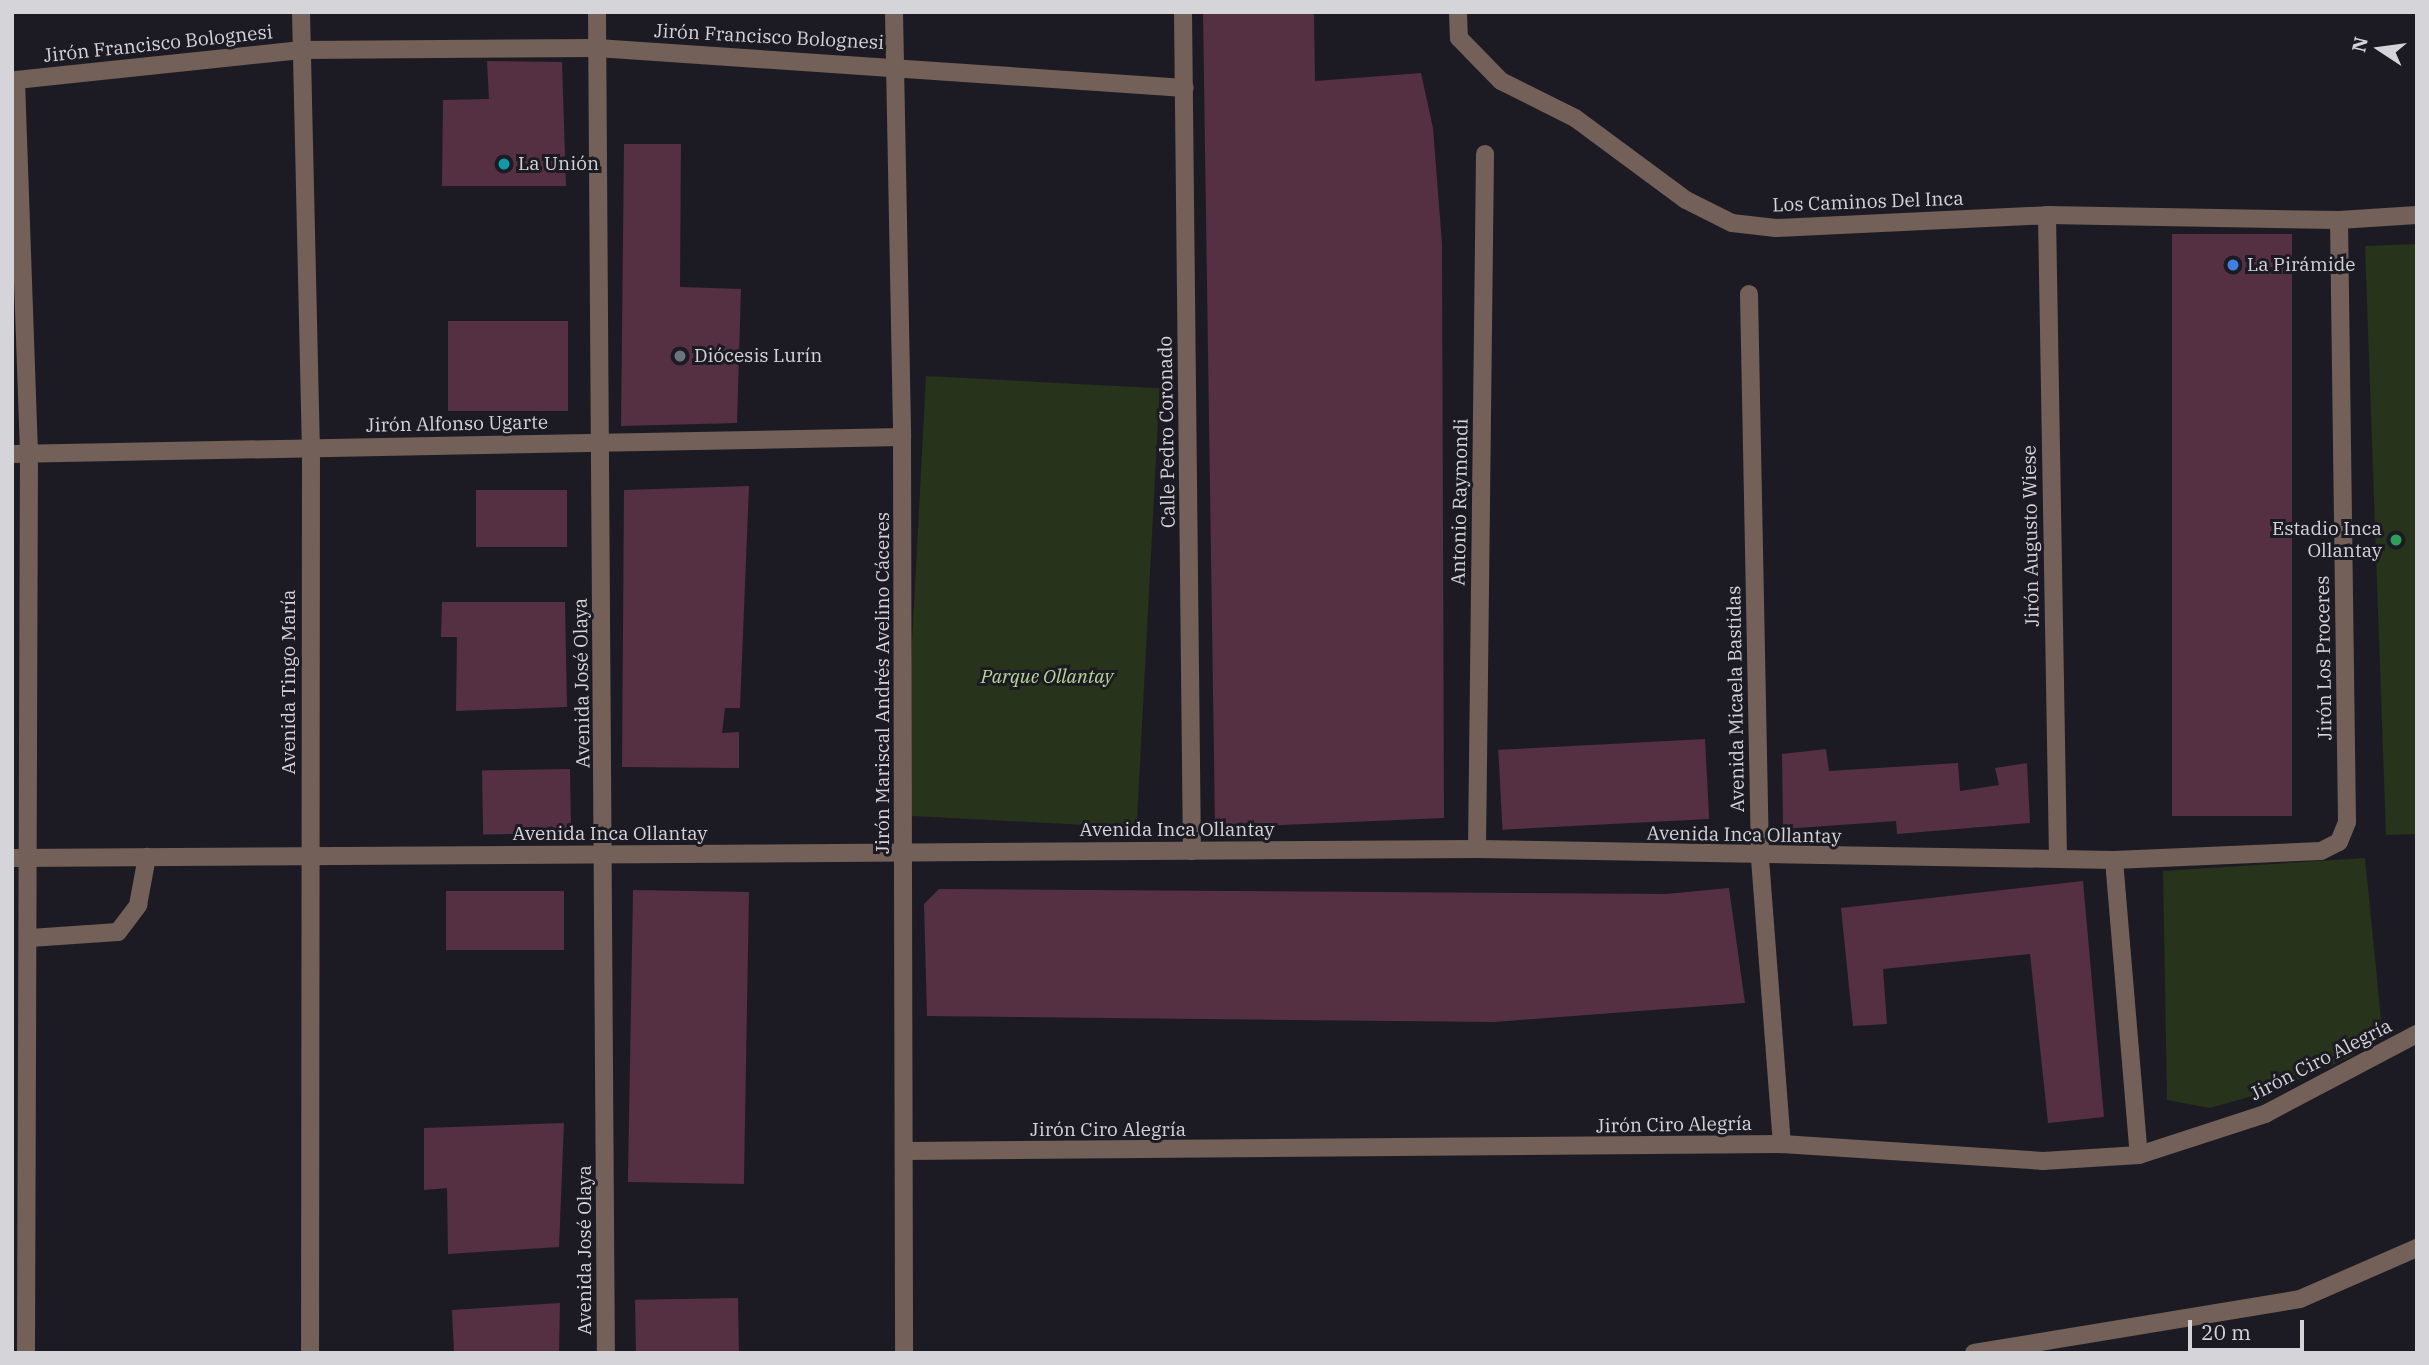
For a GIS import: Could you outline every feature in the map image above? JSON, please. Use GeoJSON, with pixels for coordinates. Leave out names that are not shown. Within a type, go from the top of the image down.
{"type":"FeatureCollection","features":[{"type":"Feature","properties":{"kind":"street","name":"Avenida Tingo María"},"geometry":{"type":"LineString","coordinates":[[301,12],[311,448],[310,1353]]}},
{"type":"Feature","properties":{"kind":"street","name":"Avenida José Olaya"},"geometry":{"type":"LineString","coordinates":[[597,12],[605,855],[606,1353]]}},
{"type":"Feature","properties":{"kind":"street","name":"Jirón Mariscal Andrés Avelino Cáceres"},"geometry":{"type":"LineString","coordinates":[[894,12],[902,437],[904,1353]]}},
{"type":"Feature","properties":{"kind":"street","name":"Calle Pedro Coronado"},"geometry":{"type":"LineString","coordinates":[[1183,12],[1192,851]]}},
{"type":"Feature","properties":{"kind":"street","name":"Los Caminos Del Inca"},"geometry":{"type":"LineString","coordinates":[[1458,12],[1459,38],[1501,82],[1574,118],[1686,200],[1732,223],[1776,228],[2047,215],[2339,220],[2417,215]]}},
{"type":"Feature","properties":{"kind":"street","name":"Jirón Francisco Bolognesi"},"geometry":{"type":"LineString","coordinates":[[20,453],[16,80],[301,50],[597,48],[894,65],[1185,88]]}},
{"type":"Feature","properties":{"kind":"street","name":"Antonio Raymondi"},"geometry":{"type":"LineString","coordinates":[[1477,849],[1485,154]]}},
{"type":"Feature","properties":{"kind":"street","name":"Jirón Augusto Wiese"},"geometry":{"type":"LineString","coordinates":[[2047,215],[2058,857]]}},
{"type":"Feature","properties":{"kind":"street","name":"Jirón Los Proceres"},"geometry":{"type":"LineString","coordinates":[[2339,220],[2347,822],[2339,842]]}},
{"type":"Feature","properties":{"kind":"street","name":"Avenida Micaela Bastidas"},"geometry":{"type":"LineString","coordinates":[[1749,294],[1760,859],[1782,1144]]}},
{"type":"Feature","properties":{"kind":"street","name":"Jirón Alfonso Ugarte"},"geometry":{"type":"LineString","coordinates":[[20,453],[902,437]]}},
{"type":"Feature","properties":{"kind":"street"},"geometry":{"type":"LineString","coordinates":[[20,453],[31,858],[26,1353]]}},
{"type":"Feature","properties":{"kind":"street","name":"Avenida Inca Ollantay"},"geometry":{"type":"LineString","coordinates":[[12,858],[1477,849],[1760,859],[2058,857],[2114,860],[2320,851],[2339,842]]}},
{"type":"Feature","properties":{"kind":"street"},"geometry":{"type":"LineString","coordinates":[[30,938],[118,932],[138,905],[147,857]]}},
{"type":"Feature","properties":{"kind":"street"},"geometry":{"type":"LineString","coordinates":[[2114,860],[2139,1155]]}},
{"type":"Feature","properties":{"kind":"street","name":"Jirón Ciro Alegría"},"geometry":{"type":"LineString","coordinates":[[905,1151],[1782,1144],[2043,1161],[2139,1155],[2265,1114],[2417,1034]]}},
{"type":"Feature","properties":{"kind":"street"},"geometry":{"type":"LineString","coordinates":[[1974,1353],[2300,1299],[2417,1248]]}},
{"type":"Feature","properties":{"kind":"green space","name":"Estadio Inca Ollantay"},"geometry":{"type":"Polygon","coordinates":[[[2417,244],[2417,834],[2386,835],[2365,246],[2417,244]]]}},
{"type":"Feature","properties":{"kind":"green space","name":"Parque Ollantay"},"geometry":{"type":"Polygon","coordinates":[[[926,376],[1160,388],[1137,828],[903,815],[926,376]]]}},
{"type":"Feature","properties":{"kind":"green space"},"geometry":{"type":"Polygon","coordinates":[[[2365,858],[2382,1029],[2352,1056],[2277,1089],[2210,1108],[2167,1100],[2163,871],[2365,858]]]}},
{"type":"Feature","properties":{"kind":"building"},"geometry":{"type":"Polygon","coordinates":[[[1203,12],[1314,12],[1315,81],[1421,73],[1433,128],[1442,244],[1444,818],[1215,828],[1203,12]]]}},
{"type":"Feature","properties":{"kind":"building"},"geometry":{"type":"Polygon","coordinates":[[[487,61],[562,62],[566,186],[442,186],[443,100],[489,99],[487,61]]]}},
{"type":"Feature","properties":{"kind":"building","name":"Diócesis Lurín"},"geometry":{"type":"Polygon","coordinates":[[[624,144],[681,144],[680,287],[741,289],[737,423],[621,426],[624,144]]]}},
{"type":"Feature","properties":{"kind":"building"},"geometry":{"type":"Polygon","coordinates":[[[2172,234],[2292,234],[2292,816],[2172,816],[2172,234]]]}},
{"type":"Feature","properties":{"kind":"building"},"geometry":{"type":"Polygon","coordinates":[[[448,321],[568,321],[568,411],[448,411],[448,321]]]}},
{"type":"Feature","properties":{"kind":"building"},"geometry":{"type":"Polygon","coordinates":[[[749,486],[740,708],[725,708],[722,733],[739,732],[739,768],[622,767],[624,490],[749,486]]]}},
{"type":"Feature","properties":{"kind":"building"},"geometry":{"type":"Polygon","coordinates":[[[476,490],[567,490],[567,547],[476,547],[476,490]]]}},
{"type":"Feature","properties":{"kind":"building"},"geometry":{"type":"Polygon","coordinates":[[[442,602],[565,602],[567,707],[456,711],[457,637],[441,637],[442,602]]]}},
{"type":"Feature","properties":{"kind":"building"},"geometry":{"type":"Polygon","coordinates":[[[1705,739],[1709,819],[1502,830],[1498,750],[1705,739]]]}},
{"type":"Feature","properties":{"kind":"building"},"geometry":{"type":"Polygon","coordinates":[[[1826,749],[1829,771],[1958,763],[1960,791],[1999,785],[1995,768],[2027,763],[2030,823],[1897,834],[1896,821],[1783,829],[1782,754],[1826,749]]]}},
{"type":"Feature","properties":{"kind":"building"},"geometry":{"type":"Polygon","coordinates":[[[570,769],[571,833],[483,835],[482,771],[570,769]]]}},
{"type":"Feature","properties":{"kind":"building"},"geometry":{"type":"Polygon","coordinates":[[[2083,881],[2104,1117],[2048,1123],[2030,954],[1883,969],[1887,1024],[1853,1026],[1841,908],[2083,881]]]}},
{"type":"Feature","properties":{"kind":"building"},"geometry":{"type":"Polygon","coordinates":[[[1729,888],[1745,1003],[1494,1022],[927,1016],[924,904],[939,889],[1666,894],[1729,888]]]}},
{"type":"Feature","properties":{"kind":"building"},"geometry":{"type":"Polygon","coordinates":[[[633,890],[749,892],[744,1184],[628,1182],[633,890]]]}},
{"type":"Feature","properties":{"kind":"building"},"geometry":{"type":"Polygon","coordinates":[[[446,891],[564,891],[564,950],[446,950],[446,891]]]}},
{"type":"Feature","properties":{"kind":"building"},"geometry":{"type":"Polygon","coordinates":[[[564,1123],[559,1247],[448,1254],[447,1188],[424,1190],[424,1128],[564,1123]]]}},
{"type":"Feature","properties":{"kind":"building"},"geometry":{"type":"Polygon","coordinates":[[[738,1298],[739,1353],[636,1353],[635,1300],[738,1298]]]}},
{"type":"Feature","properties":{"kind":"building"},"geometry":{"type":"Polygon","coordinates":[[[560,1303],[559,1353],[454,1353],[452,1310],[560,1303]]]}},
{"type":"Feature","properties":{"kind":"place","name":"La Unión"},"geometry":{"type":"Point","coordinates":[504,164]}},
{"type":"Feature","properties":{"kind":"place","name":"La Pirámide"},"geometry":{"type":"Point","coordinates":[2233,265]}},
{"type":"Feature","properties":{"kind":"place","name":"Diócesis Lurín"},"geometry":{"type":"Point","coordinates":[680,356]}},
{"type":"Feature","properties":{"kind":"place","name":"Estadio Inca Ollantay"},"geometry":{"type":"Point","coordinates":[2396,540]}}]}
